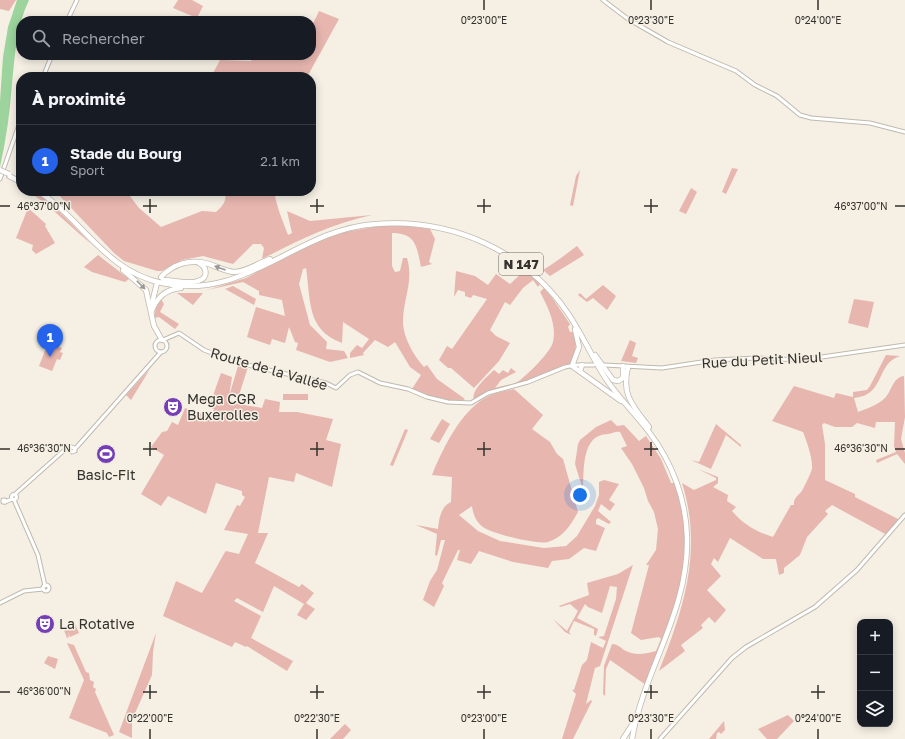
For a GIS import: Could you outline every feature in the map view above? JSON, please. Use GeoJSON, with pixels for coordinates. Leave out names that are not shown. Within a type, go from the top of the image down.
{"type":"FeatureCollection","features":[{"type":"Feature","properties":{"kind":"highway"},"geometry":{"type":"LineString","coordinates":[[0,171],[16,178]]}},
{"type":"Feature","properties":{"kind":"highway","name":"N 147"},"geometry":{"type":"LineString","coordinates":[[44,196],[57,206],[101,251],[126,269],[153,281],[183,286],[205,286],[242,277],[312,240],[340,230],[374,224],[412,224],[450,230],[495,247],[531,272],[559,302],[572,320],[609,382],[643,425],[666,458],[676,482],[684,513],[687,548],[684,583],[678,606],[638,713],[634,739]]}},
{"type":"Feature","properties":{"kind":"highway","name":"N 147"},"geometry":{"type":"LineString","coordinates":[[49,196],[59,204],[99,245],[118,261],[141,273],[188,284],[221,280],[249,271],[311,238],[352,224],[400,220],[426,222],[450,227],[497,246],[533,270],[568,308],[611,381],[652,432],[668,457],[682,491],[688,520],[690,548],[687,576],[681,607],[645,699],[634,739]]}},
{"type":"Feature","properties":{"kind":"highway"},"geometry":{"type":"LineString","coordinates":[[101,251],[144,287],[149,299],[151,314],[161,340]]}},
{"type":"Feature","properties":{"kind":"highway"},"geometry":{"type":"LineString","coordinates":[[162,279],[176,266],[196,261],[235,272],[246,270],[270,259]]}},
{"type":"Feature","properties":{"kind":"highway"},"geometry":{"type":"LineString","coordinates":[[162,279],[193,282],[201,280],[206,271],[202,264],[196,261]]}},
{"type":"Feature","properties":{"kind":"highway"},"geometry":{"type":"LineString","coordinates":[[151,314],[152,295],[156,284]]}},
{"type":"Feature","properties":{"kind":"highway"},"geometry":{"type":"LineString","coordinates":[[151,314],[156,300],[170,290],[205,286]]}},
{"type":"Feature","properties":{"kind":"highway"},"geometry":{"type":"LineString","coordinates":[[559,302],[578,336],[579,347],[577,364],[580,371],[623,403],[643,425]]}},
{"type":"Feature","properties":{"kind":"highway"},"geometry":{"type":"LineString","coordinates":[[594,354],[613,380],[618,381],[622,379],[626,367]]}},
{"type":"Feature","properties":{"kind":"highway"},"geometry":{"type":"LineString","coordinates":[[577,364],[580,371]]}},
{"type":"Feature","properties":{"kind":"highway"},"geometry":{"type":"LineString","coordinates":[[626,367],[625,383],[628,397],[652,432]]}},
{"type":"Feature","properties":{"kind":"highway"},"geometry":{"type":"LineString","coordinates":[[623,739],[638,713]]}},
{"type":"Feature","properties":{"kind":"street"},"geometry":{"type":"LineString","coordinates":[[69,16],[77,0]]}},
{"type":"Feature","properties":{"kind":"street"},"geometry":{"type":"LineString","coordinates":[[603,0],[628,19],[668,42],[736,71],[755,84],[777,96],[800,115],[811,118],[870,123],[905,132]]}},
{"type":"Feature","properties":{"kind":"street"},"geometry":{"type":"LineString","coordinates":[[45,72],[50,60]]}},
{"type":"Feature","properties":{"kind":"street"},"geometry":{"type":"LineString","coordinates":[[0,179],[16,133]]}},
{"type":"Feature","properties":{"kind":"street","name":"Route de la Vallée"},"geometry":{"type":"LineString","coordinates":[[171,336],[176,333],[180,334],[204,350],[239,363],[326,383],[336,388],[352,374],[358,372],[383,384],[408,389],[432,398],[456,403],[473,403],[488,393],[524,384],[577,364],[594,365]]}},
{"type":"Feature","properties":{"kind":"street"},"geometry":{"type":"LineString","coordinates":[[153,362],[156,350],[154,345],[171,336]]}},
{"type":"Feature","properties":{"kind":"street"},"geometry":{"type":"LineString","coordinates":[[0,506],[4,501],[14,498],[21,488],[67,448],[73,452],[161,352],[166,350],[166,343],[171,336]]}},
{"type":"Feature","properties":{"kind":"street"},"geometry":{"type":"LineString","coordinates":[[161,340],[166,343]]}},
{"type":"Feature","properties":{"kind":"street","name":"Rue du Petit Nieul"},"geometry":{"type":"LineString","coordinates":[[626,367],[662,368],[715,360],[757,358],[801,360],[905,346]]}},
{"type":"Feature","properties":{"kind":"street"},"geometry":{"type":"LineString","coordinates":[[156,350],[161,352]]}},
{"type":"Feature","properties":{"kind":"street"},"geometry":{"type":"LineString","coordinates":[[604,365],[626,367]]}},
{"type":"Feature","properties":{"kind":"street"},"geometry":{"type":"LineString","coordinates":[[0,604],[24,591],[44,587],[38,555],[14,498]]}},
{"type":"Feature","properties":{"kind":"street"},"geometry":{"type":"LineString","coordinates":[[660,739],[732,658],[746,647],[815,607],[857,570],[905,515]]}},
{"type":"Feature","properties":{"kind":"shaded area"},"geometry":{"type":"Polygon","coordinates":[[[0,0],[16,0],[9,11],[0,9],[0,0]]]}},
{"type":"Feature","properties":{"kind":"shaded area"},"geometry":{"type":"Polygon","coordinates":[[[17,0],[29,0],[23,16],[16,16],[16,48],[9,115],[0,167],[0,101],[3,57],[8,27],[17,0]]]}},
{"type":"Feature","properties":{"kind":"shaded area"},"geometry":{"type":"Polygon","coordinates":[[[178,0],[192,0],[203,6],[198,16],[192,16],[173,8],[178,0]]]}},
{"type":"Feature","properties":{"kind":"shaded area"},"geometry":{"type":"Polygon","coordinates":[[[319,11],[339,19],[310,72],[214,72],[220,60],[316,60],[316,17],[319,11]]]}},
{"type":"Feature","properties":{"kind":"shaded area"},"geometry":{"type":"Polygon","coordinates":[[[732,168],[738,169],[726,194],[722,192],[732,168]]]}},
{"type":"Feature","properties":{"kind":"shaded area"},"geometry":{"type":"Polygon","coordinates":[[[580,170],[573,206],[570,205],[576,176],[580,170]]]}},
{"type":"Feature","properties":{"kind":"shaded area"},"geometry":{"type":"Polygon","coordinates":[[[691,188],[697,192],[686,214],[679,211],[691,188]]]}},
{"type":"Feature","properties":{"kind":"shaded area"},"geometry":{"type":"Polygon","coordinates":[[[35,196],[40,196],[52,205],[93,246],[35,196]]]}},
{"type":"Feature","properties":{"kind":"shaded area"},"geometry":{"type":"Polygon","coordinates":[[[60,196],[130,196],[139,208],[161,227],[202,211],[216,212],[224,203],[225,196],[275,196],[288,235],[292,233],[287,211],[310,221],[372,215],[329,228],[302,239],[262,259],[264,248],[261,244],[253,244],[233,264],[203,256],[182,260],[162,271],[157,271],[124,261],[114,253],[60,196]]]}},
{"type":"Feature","properties":{"kind":"shaded area"},"geometry":{"type":"Polygon","coordinates":[[[28,208],[46,224],[45,226],[55,243],[36,254],[32,250],[33,245],[16,238],[28,208]]]}},
{"type":"Feature","properties":{"kind":"shaded area"},"geometry":{"type":"Polygon","coordinates":[[[379,226],[408,226],[430,229],[435,239],[429,262],[432,264],[421,267],[416,247],[411,238],[392,233],[392,266],[395,272],[400,271],[403,258],[407,258],[409,267],[409,282],[403,313],[403,328],[410,346],[424,367],[427,365],[437,379],[465,399],[460,401],[447,400],[412,389],[421,375],[410,367],[395,342],[388,347],[375,340],[363,353],[364,355],[350,358],[350,353],[357,345],[362,348],[369,339],[343,322],[342,343],[330,337],[322,330],[312,313],[306,268],[303,269],[299,284],[310,325],[327,342],[326,349],[344,351],[348,358],[330,362],[296,350],[298,343],[295,342],[289,327],[285,343],[272,339],[270,345],[247,337],[256,307],[285,316],[282,300],[259,295],[259,291],[243,282],[207,290],[246,278],[291,253],[322,239],[345,232],[379,226]]]}},
{"type":"Feature","properties":{"kind":"shaded area"},"geometry":{"type":"Polygon","coordinates":[[[577,246],[584,255],[550,276],[543,270],[556,261],[577,246]]]}},
{"type":"Feature","properties":{"kind":"shaded area"},"geometry":{"type":"Polygon","coordinates":[[[98,255],[129,279],[125,282],[92,272],[84,267],[98,255]]]}},
{"type":"Feature","properties":{"kind":"shaded area"},"geometry":{"type":"Polygon","coordinates":[[[525,270],[540,284],[538,287],[533,280],[523,288],[510,305],[505,302],[490,330],[496,336],[510,343],[499,361],[474,388],[451,368],[448,368],[439,360],[447,346],[452,349],[487,299],[473,295],[471,298],[465,296],[465,292],[458,290],[454,297],[456,271],[475,276],[488,285],[496,274],[510,284],[525,270]]]}},
{"type":"Feature","properties":{"kind":"shaded area"},"geometry":{"type":"Polygon","coordinates":[[[603,285],[616,296],[607,310],[593,298],[587,302],[578,295],[580,293],[586,299],[603,285]]]}},
{"type":"Feature","properties":{"kind":"shaded area"},"geometry":{"type":"Polygon","coordinates":[[[233,286],[256,299],[254,305],[225,289],[233,286]]]}},
{"type":"Feature","properties":{"kind":"shaded area"},"geometry":{"type":"Polygon","coordinates":[[[544,288],[570,324],[568,327],[570,332],[573,332],[576,345],[572,364],[528,380],[486,392],[474,401],[474,393],[494,370],[499,374],[503,370],[508,373],[511,368],[516,372],[501,380],[495,388],[517,382],[538,363],[548,351],[553,342],[554,329],[549,310],[540,292],[544,288]]]}},
{"type":"Feature","properties":{"kind":"shaded area"},"geometry":{"type":"Polygon","coordinates":[[[177,293],[203,293],[193,305],[177,293]]]}},
{"type":"Feature","properties":{"kind":"shaded area"},"geometry":{"type":"Polygon","coordinates":[[[161,299],[164,304],[160,312],[179,324],[175,329],[159,317],[154,318],[156,307],[161,299]]]}},
{"type":"Feature","properties":{"kind":"shaded area"},"geometry":{"type":"Polygon","coordinates":[[[854,299],[874,302],[868,328],[848,323],[854,299]]]}},
{"type":"Feature","properties":{"kind":"shaded area"},"geometry":{"type":"Polygon","coordinates":[[[630,340],[636,343],[632,356],[638,358],[636,363],[621,361],[630,340]]]}},
{"type":"Feature","properties":{"kind":"shaded area"},"geometry":{"type":"Polygon","coordinates":[[[48,343],[62,348],[60,352],[63,353],[60,360],[57,359],[52,371],[39,366],[48,343]]]}},
{"type":"Feature","properties":{"kind":"shaded area"},"geometry":{"type":"Polygon","coordinates":[[[886,355],[900,356],[892,360],[887,366],[876,386],[871,391],[864,396],[854,398],[858,412],[870,407],[879,403],[888,394],[898,378],[904,376],[905,417],[901,439],[905,453],[905,464],[897,454],[877,463],[876,460],[896,452],[894,446],[895,422],[876,422],[875,428],[857,423],[852,427],[835,427],[824,423],[822,425],[825,444],[825,480],[855,494],[855,497],[900,520],[887,535],[832,505],[825,511],[828,514],[807,537],[800,555],[784,568],[784,573],[779,575],[776,559],[763,559],[730,538],[718,562],[714,558],[711,564],[721,576],[707,590],[726,610],[715,623],[709,617],[701,625],[703,628],[681,645],[685,651],[659,671],[683,601],[691,555],[691,532],[688,508],[682,483],[694,490],[716,480],[716,478],[698,469],[718,477],[718,483],[713,487],[728,495],[727,501],[736,507],[732,511],[751,527],[773,537],[791,505],[794,505],[796,498],[802,491],[812,469],[812,460],[803,432],[772,421],[794,386],[834,398],[836,393],[853,397],[853,392],[867,390],[886,355]]]}},
{"type":"Feature","properties":{"kind":"shaded area"},"geometry":{"type":"Polygon","coordinates":[[[238,366],[248,367],[239,395],[230,393],[238,366]]]}},
{"type":"Feature","properties":{"kind":"shaded area"},"geometry":{"type":"Polygon","coordinates":[[[150,369],[131,400],[126,395],[150,369]]]}},
{"type":"Feature","properties":{"kind":"shaded area"},"geometry":{"type":"Polygon","coordinates":[[[221,373],[232,377],[228,402],[262,408],[265,399],[280,402],[279,412],[297,412],[333,419],[326,440],[341,444],[332,487],[296,473],[294,482],[269,477],[258,533],[268,533],[255,563],[299,587],[302,584],[314,593],[306,603],[315,609],[306,620],[297,615],[304,604],[274,586],[263,612],[237,598],[234,601],[261,616],[251,638],[293,661],[287,671],[247,646],[246,647],[235,642],[232,647],[163,616],[176,581],[202,593],[225,552],[239,554],[248,534],[224,530],[237,505],[240,506],[245,497],[242,495],[242,491],[216,483],[206,514],[168,496],[161,506],[141,494],[164,455],[151,447],[162,432],[167,431],[172,422],[178,425],[185,408],[211,417],[214,409],[209,407],[221,373]]]}},
{"type":"Feature","properties":{"kind":"shaded area"},"geometry":{"type":"Polygon","coordinates":[[[514,389],[543,415],[532,429],[550,442],[557,454],[563,459],[578,512],[562,534],[553,540],[543,543],[516,538],[488,530],[477,520],[472,506],[459,515],[478,531],[500,541],[544,548],[566,546],[577,536],[595,506],[599,495],[599,482],[604,480],[619,484],[609,500],[615,504],[610,511],[601,504],[598,511],[611,522],[609,524],[598,518],[596,520],[596,524],[605,528],[596,551],[584,548],[569,559],[552,561],[548,568],[513,562],[479,551],[471,564],[457,560],[460,550],[458,550],[442,583],[444,586],[434,607],[423,600],[430,581],[437,570],[445,540],[441,540],[437,556],[435,555],[437,534],[416,525],[438,529],[443,510],[445,506],[451,502],[452,477],[432,475],[453,432],[468,413],[488,396],[514,389]]]}},
{"type":"Feature","properties":{"kind":"shaded area"},"geometry":{"type":"Polygon","coordinates":[[[283,394],[308,394],[308,400],[283,400],[283,394]]]}},
{"type":"Feature","properties":{"kind":"shaded area"},"geometry":{"type":"Polygon","coordinates":[[[442,419],[450,424],[439,443],[430,439],[442,419]]]}},
{"type":"Feature","properties":{"kind":"shaded area"},"geometry":{"type":"Polygon","coordinates":[[[611,420],[617,426],[624,425],[639,441],[646,436],[661,459],[671,483],[675,483],[682,509],[685,529],[685,557],[676,609],[646,685],[610,660],[606,669],[605,696],[603,694],[604,666],[612,644],[617,645],[628,652],[644,654],[656,651],[661,639],[659,637],[641,640],[631,633],[649,565],[646,565],[656,550],[658,529],[654,512],[648,501],[644,488],[632,464],[621,448],[627,446],[620,432],[599,436],[593,440],[588,447],[584,464],[583,490],[575,464],[580,440],[596,427],[611,420]]]}},
{"type":"Feature","properties":{"kind":"shaded area"},"geometry":{"type":"Polygon","coordinates":[[[716,424],[741,445],[741,447],[726,435],[711,469],[691,460],[699,462],[716,424]]]}},
{"type":"Feature","properties":{"kind":"shaded area"},"geometry":{"type":"Polygon","coordinates":[[[405,429],[408,430],[393,466],[390,465],[405,429]]]}},
{"type":"Feature","properties":{"kind":"shaded area"},"geometry":{"type":"Polygon","coordinates":[[[633,565],[600,666],[595,668],[586,704],[591,700],[592,701],[573,739],[562,739],[576,694],[572,690],[574,690],[582,665],[587,660],[591,642],[603,648],[606,641],[598,637],[604,636],[616,599],[617,587],[610,586],[602,613],[588,607],[585,604],[577,618],[598,629],[596,636],[594,635],[594,629],[574,621],[569,632],[571,635],[565,632],[553,619],[567,631],[578,611],[570,604],[559,606],[589,595],[587,583],[618,574],[633,565]]]}},
{"type":"Feature","properties":{"kind":"shaded area"},"geometry":{"type":"Polygon","coordinates":[[[75,624],[79,633],[70,637],[68,632],[69,637],[67,638],[64,630],[75,624]]]}},
{"type":"Feature","properties":{"kind":"shaded area"},"geometry":{"type":"Polygon","coordinates":[[[156,633],[152,675],[132,720],[132,738],[119,732],[156,633]]]}},
{"type":"Feature","properties":{"kind":"shaded area"},"geometry":{"type":"Polygon","coordinates":[[[67,643],[74,645],[86,672],[89,673],[90,680],[94,682],[93,687],[96,689],[95,692],[114,735],[109,737],[107,733],[69,718],[84,680],[67,643]]]}},
{"type":"Feature","properties":{"kind":"shaded area"},"geometry":{"type":"Polygon","coordinates":[[[48,656],[58,659],[55,669],[44,663],[48,656]]]}},
{"type":"Feature","properties":{"kind":"shaded area"},"geometry":{"type":"Polygon","coordinates":[[[788,715],[794,721],[777,739],[767,739],[758,729],[788,715]]]}},
{"type":"Feature","properties":{"kind":"shaded area"},"geometry":{"type":"Polygon","coordinates":[[[724,721],[725,730],[721,734],[719,732],[717,733],[716,739],[709,739],[724,721]]]}},
{"type":"Feature","properties":{"kind":"shaded area"},"geometry":{"type":"Polygon","coordinates":[[[345,724],[351,730],[343,739],[330,739],[345,724]]]}},
{"type":"Feature","properties":{"kind":"place","name":"Stade du Bourg"},"geometry":{"type":"Point","coordinates":[50,357]}},
{"type":"Feature","properties":{"kind":"place","name":"Mega CGR Buxerolles"},"geometry":{"type":"Point","coordinates":[173,407]}},
{"type":"Feature","properties":{"kind":"place","name":"Basic-Fit"},"geometry":{"type":"Point","coordinates":[106,454]}},
{"type":"Feature","properties":{"kind":"place","name":"La Rotative"},"geometry":{"type":"Point","coordinates":[45,624]}}]}
